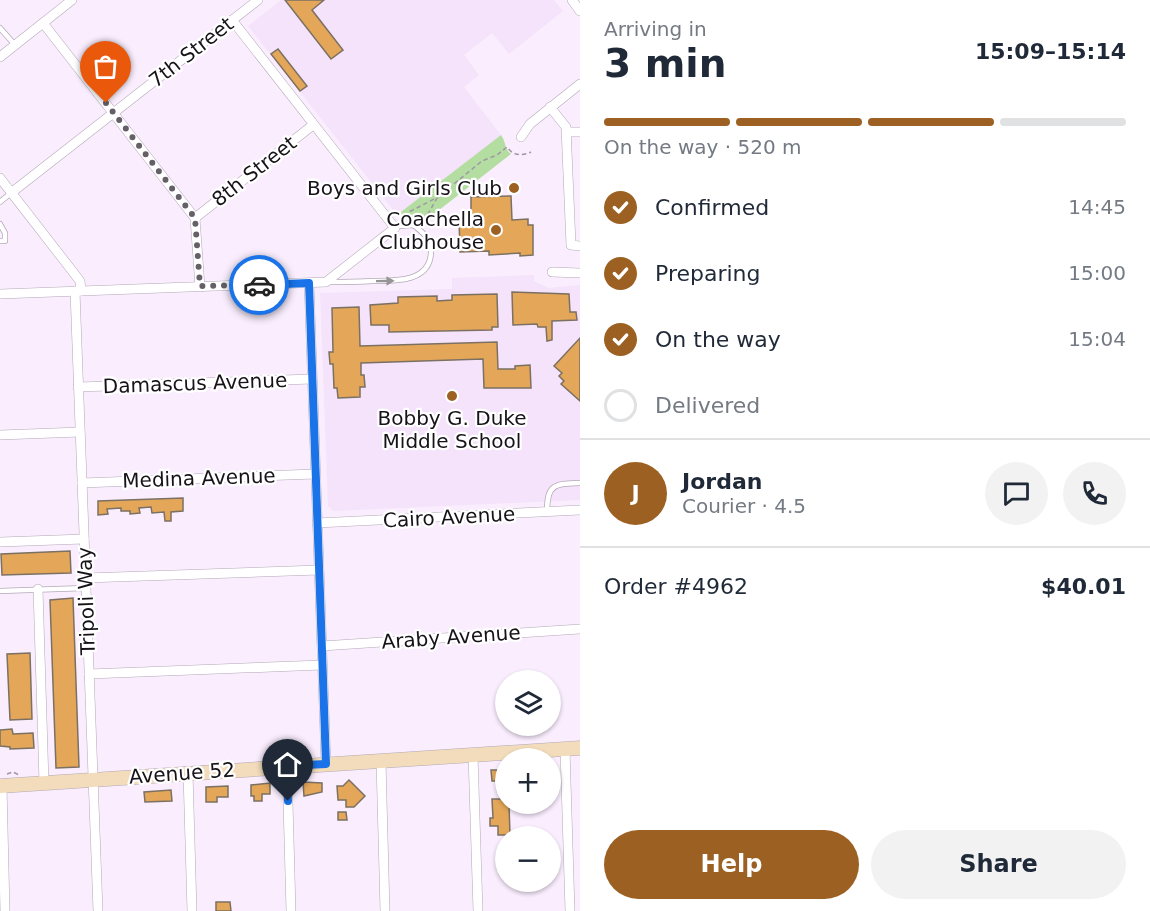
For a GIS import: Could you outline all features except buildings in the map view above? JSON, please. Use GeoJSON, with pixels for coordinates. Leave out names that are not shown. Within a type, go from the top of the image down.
{"type":"FeatureCollection","features":[{"type":"Feature","properties":{"kind":"main road","name":"Avenue 52"},"geometry":{"type":"LineString","coordinates":[[1,786],[580,748]]}},
{"type":"Feature","properties":{"kind":"street"},"geometry":{"type":"LineString","coordinates":[[0,57],[72,0]]}},
{"type":"Feature","properties":{"kind":"street","name":"7th Street"},"geometry":{"type":"LineString","coordinates":[[11,193],[258,0]]}},
{"type":"Feature","properties":{"kind":"street"},"geometry":{"type":"LineString","coordinates":[[572,0],[580,11]]}},
{"type":"Feature","properties":{"kind":"street"},"geometry":{"type":"LineString","coordinates":[[0,294],[326,282],[395,228],[232,20]]}},
{"type":"Feature","properties":{"kind":"street"},"geometry":{"type":"LineString","coordinates":[[43,23],[195,218],[200,286]]}},
{"type":"Feature","properties":{"kind":"street"},"geometry":{"type":"LineString","coordinates":[[521,137],[530,124],[580,84]]}},
{"type":"Feature","properties":{"kind":"street"},"geometry":{"type":"LineString","coordinates":[[550,107],[567,132],[571,244],[580,246]]}},
{"type":"Feature","properties":{"kind":"street","name":"8th Street"},"geometry":{"type":"LineString","coordinates":[[195,218],[313,125]]}},
{"type":"Feature","properties":{"kind":"street"},"geometry":{"type":"LineString","coordinates":[[567,132],[580,132]]}},
{"type":"Feature","properties":{"kind":"street","name":"Tripoli Way"},"geometry":{"type":"LineString","coordinates":[[0,178],[80,281],[78,291],[78,387],[98,911]]}},
{"type":"Feature","properties":{"kind":"street"},"geometry":{"type":"LineString","coordinates":[[552,272],[580,273]]}},
{"type":"Feature","properties":{"kind":"street"},"geometry":{"type":"LineString","coordinates":[[309,283],[326,764]]}},
{"type":"Feature","properties":{"kind":"street","name":"Damascus Avenue"},"geometry":{"type":"LineString","coordinates":[[78,387],[312,379]]}},
{"type":"Feature","properties":{"kind":"street"},"geometry":{"type":"LineString","coordinates":[[0,435],[80,432]]}},
{"type":"Feature","properties":{"kind":"street","name":"Medina Avenue"},"geometry":{"type":"LineString","coordinates":[[82,483],[315,474]]}},
{"type":"Feature","properties":{"kind":"street","name":"Cairo Avenue"},"geometry":{"type":"LineString","coordinates":[[317,523],[580,510]]}},
{"type":"Feature","properties":{"kind":"street"},"geometry":{"type":"LineString","coordinates":[[0,542],[84,539]]}},
{"type":"Feature","properties":{"kind":"street"},"geometry":{"type":"LineString","coordinates":[[86,583],[319,570]]}},
{"type":"Feature","properties":{"kind":"street"},"geometry":{"type":"LineString","coordinates":[[38,589],[44,783]]}},
{"type":"Feature","properties":{"kind":"street","name":"Araby Avenue"},"geometry":{"type":"LineString","coordinates":[[322,646],[580,629]]}},
{"type":"Feature","properties":{"kind":"street"},"geometry":{"type":"LineString","coordinates":[[89,674],[322,665]]}},
{"type":"Feature","properties":{"kind":"street"},"geometry":{"type":"LineString","coordinates":[[565,749],[570,911]]}},
{"type":"Feature","properties":{"kind":"street"},"geometry":{"type":"LineString","coordinates":[[473,755],[478,911]]}},
{"type":"Feature","properties":{"kind":"street"},"geometry":{"type":"LineString","coordinates":[[381,761],[385,911]]}},
{"type":"Feature","properties":{"kind":"street"},"geometry":{"type":"LineString","coordinates":[[286,766],[291,911]]}},
{"type":"Feature","properties":{"kind":"street"},"geometry":{"type":"LineString","coordinates":[[188,773],[192,911]]}},
{"type":"Feature","properties":{"kind":"street"},"geometry":{"type":"LineString","coordinates":[[1,786],[5,911]]}},
{"type":"Feature","properties":{"kind":"lane"},"geometry":{"type":"LineString","coordinates":[[0,28],[15,45]]}},
{"type":"Feature","properties":{"kind":"lane"},"geometry":{"type":"LineString","coordinates":[[0,202],[11,193]]}},
{"type":"Feature","properties":{"kind":"lane"},"geometry":{"type":"LineString","coordinates":[[0,224],[5,241],[0,241]]}},
{"type":"Feature","properties":{"kind":"lane"},"geometry":{"type":"LineString","coordinates":[[326,282],[400,281],[418,275],[427,266],[429,260],[428,239],[413,225],[395,228]]}},
{"type":"Feature","properties":{"kind":"lane"},"geometry":{"type":"LineString","coordinates":[[547,512],[547,497],[551,488],[558,484],[580,483]]}},
{"type":"Feature","properties":{"kind":"lane"},"geometry":{"type":"LineString","coordinates":[[0,591],[86,583]]}},
{"type":"Feature","properties":{"kind":"path"},"geometry":{"type":"LineString","coordinates":[[404,216],[438,197],[482,161],[497,155],[507,147],[510,152],[519,155],[531,152]]}},
{"type":"Feature","properties":{"kind":"path"},"geometry":{"type":"LineString","coordinates":[[424,221],[438,197]]}},
{"type":"Feature","properties":{"kind":"path"},"geometry":{"type":"LineString","coordinates":[[404,209],[407,213]]}},
{"type":"Feature","properties":{"kind":"shaded area"},"geometry":{"type":"Polygon","coordinates":[[[281,0],[554,0],[563,11],[509,54],[492,33],[464,55],[479,75],[464,87],[501,135],[397,215],[248,26],[281,0]]]}},
{"type":"Feature","properties":{"kind":"shaded area","name":"Bobby G. Duke Middle School"},"geometry":{"type":"Polygon","coordinates":[[[534,275],[534,281],[549,288],[580,285],[580,500],[333,511],[328,506],[320,293],[452,289],[452,278],[534,275]]]}},
{"type":"Feature","properties":{"kind":"green space"},"geometry":{"type":"Polygon","coordinates":[[[501,135],[511,154],[425,221],[397,215],[501,135]]]}},
{"type":"Feature","properties":{"kind":"way so far"},"geometry":{"type":"LineString","coordinates":[[106,103],[195,218],[200,286],[259,285]]}},
{"type":"Feature","properties":{"kind":"place","name":"Boys and Girls Club"},"geometry":{"type":"Point","coordinates":[514,188]}},
{"type":"Feature","properties":{"kind":"place","name":"Coachella Clubhouse"},"geometry":{"type":"Point","coordinates":[496,230]}},
{"type":"Feature","properties":{"kind":"place","name":"Bobby G. Duke Middle School"},"geometry":{"type":"Point","coordinates":[452,396]}},
{"type":"Feature","properties":{"kind":"route"},"geometry":{"type":"LineString","coordinates":[[259,285],[309,283],[326,764],[286,766],[288,801]]}}]}
